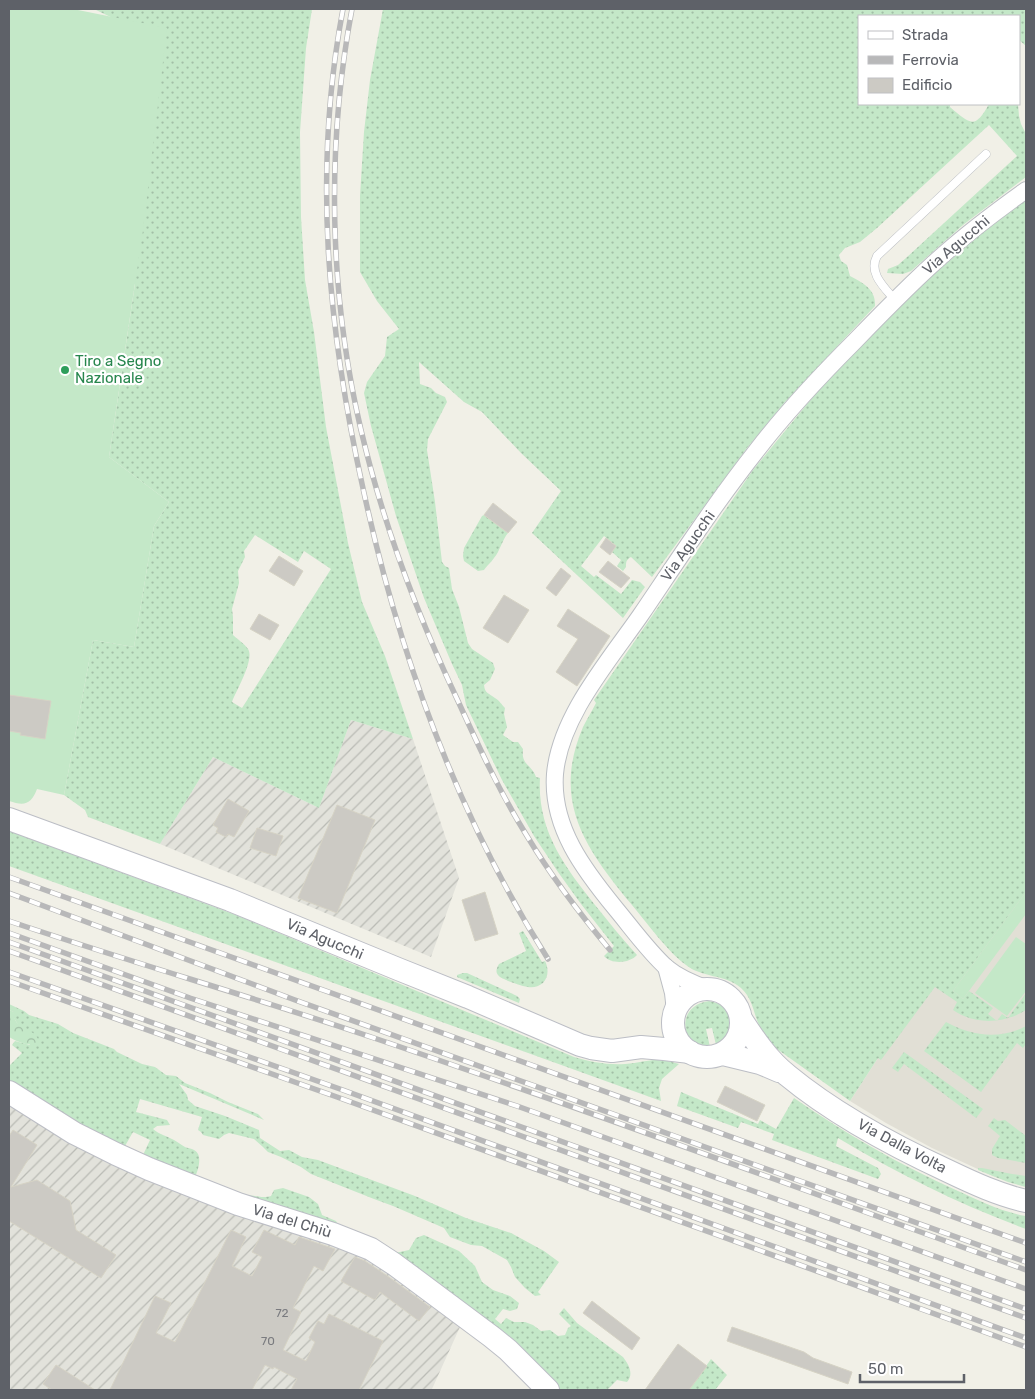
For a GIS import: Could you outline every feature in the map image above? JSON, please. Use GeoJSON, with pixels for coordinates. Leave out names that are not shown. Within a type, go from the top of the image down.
{"type":"FeatureCollection","features":[{"type":"Feature","properties":{"kind":"street","name":"Via Agucchi"},"geometry":{"type":"LineString","coordinates":[[708,989],[683,978],[666,967],[637,935],[576,855],[566,834],[557,807],[555,786],[557,759],[565,734],[576,710],[606,664],[722,496],[803,395],[895,300],[958,242],[1026,190]]}},
{"type":"Feature","properties":{"kind":"street","name":"Via Agucchi"},"geometry":{"type":"LineString","coordinates":[[9,818],[230,900],[591,1048],[622,1050],[641,1047],[659,1036],[674,1015],[673,993],[666,967]]}},
{"type":"Feature","properties":{"kind":"street"},"geometry":{"type":"LineString","coordinates":[[708,989],[724,993],[730,998],[739,1011],[741,1019],[739,1035],[735,1043],[723,1054],[714,1057],[696,1055],[682,1047],[676,1037],[674,1028],[674,1015],[680,1003],[689,994],[708,989]]}},
{"type":"Feature","properties":{"kind":"street","name":"Via Dalla Volta"},"geometry":{"type":"LineString","coordinates":[[741,1019],[759,1046],[786,1074],[849,1118],[915,1156],[964,1179],[995,1192],[1026,1201]]}},
{"type":"Feature","properties":{"kind":"street","name":"Via Agucchi"},"geometry":{"type":"LineString","coordinates":[[641,1047],[690,1052]]}},
{"type":"Feature","properties":{"kind":"street","name":"Via Dalla Volta"},"geometry":{"type":"LineString","coordinates":[[723,1054],[760,1063],[786,1074]]}},
{"type":"Feature","properties":{"kind":"street","name":"Via del Chiù"},"geometry":{"type":"LineString","coordinates":[[9,1092],[74,1132],[149,1169],[238,1204],[340,1236],[371,1249],[492,1337],[519,1360],[548,1390]]}},
{"type":"Feature","properties":{"kind":"lane"},"geometry":{"type":"LineString","coordinates":[[895,300],[875,273],[873,266],[877,256],[986,154]]}},
{"type":"Feature","properties":{"kind":"shaded area"},"geometry":{"type":"Polygon","coordinates":[[[351,720],[413,739],[459,878],[431,957],[160,844],[213,757],[319,808],[351,720]]]}},
{"type":"Feature","properties":{"kind":"shaded area"},"geometry":{"type":"Polygon","coordinates":[[[1026,855],[1026,1187],[993,1176],[932,1148],[850,1101],[878,1058],[1026,855]]]}},
{"type":"Feature","properties":{"kind":"shaded area"},"geometry":{"type":"Polygon","coordinates":[[[9,1080],[89,1129],[143,1155],[245,1195],[472,1311],[460,1327],[432,1389],[9,1390],[9,1080]]]}},
{"type":"Feature","properties":{"kind":"green space","name":"Tiro a Segno Nazionale"},"geometry":{"type":"Polygon","coordinates":[[[9,9],[73,9],[167,28],[143,230],[109,457],[169,502],[154,526],[134,647],[93,640],[64,795],[37,789],[32,798],[23,804],[9,801],[9,9]]]}},
{"type":"Feature","properties":{"kind":"green space"},"geometry":{"type":"Polygon","coordinates":[[[94,9],[312,9],[306,48],[300,132],[301,217],[305,280],[314,332],[326,427],[348,543],[362,602],[385,656],[413,739],[351,720],[319,808],[213,757],[160,844],[88,817],[85,810],[64,795],[93,640],[134,647],[154,526],[169,502],[109,457],[135,284],[9,65],[121,22],[94,9]],[[255,535],[244,551],[245,557],[238,571],[239,583],[232,609],[233,635],[247,647],[249,654],[247,667],[232,702],[242,708],[331,569],[304,551],[298,562],[255,535]]]}},
{"type":"Feature","properties":{"kind":"green space"},"geometry":{"type":"Polygon","coordinates":[[[383,9],[1026,9],[1026,46],[1020,41],[1020,15],[858,15],[858,105],[950,105],[957,113],[972,122],[980,118],[988,105],[1018,105],[1021,124],[1026,134],[1026,177],[963,225],[911,271],[903,274],[887,273],[888,269],[898,265],[906,258],[1017,156],[989,125],[877,228],[860,242],[845,248],[839,255],[841,261],[847,265],[850,276],[868,287],[875,300],[875,306],[785,402],[747,448],[652,577],[631,557],[627,560],[623,571],[617,566],[621,560],[612,552],[616,546],[604,536],[581,566],[594,577],[596,575],[621,594],[632,580],[640,582],[645,587],[623,618],[532,533],[561,491],[482,412],[464,402],[419,362],[420,384],[431,388],[436,393],[445,397],[447,402],[428,439],[427,450],[442,562],[449,568],[452,589],[459,607],[468,643],[472,649],[493,663],[495,669],[490,680],[484,685],[486,692],[498,700],[505,708],[504,714],[507,727],[503,735],[513,742],[518,742],[523,749],[523,759],[536,777],[540,778],[540,797],[543,814],[555,846],[573,876],[637,955],[630,960],[616,962],[604,956],[614,946],[558,872],[534,836],[502,780],[466,705],[462,685],[424,598],[396,516],[371,426],[364,393],[367,382],[385,356],[387,337],[399,329],[377,301],[360,272],[360,196],[364,132],[370,80],[383,9]]]}},
{"type":"Feature","properties":{"kind":"green space"},"geometry":{"type":"Polygon","coordinates":[[[1026,200],[1026,892],[953,991],[963,999],[969,991],[993,1008],[988,1014],[996,1020],[980,1020],[962,1015],[953,1010],[957,1002],[935,987],[881,1060],[878,1058],[850,1101],[772,1044],[761,1029],[750,1001],[741,988],[728,980],[692,969],[665,945],[615,884],[588,844],[578,823],[572,802],[571,779],[574,754],[583,727],[596,703],[594,700],[753,470],[822,386],[928,279],[994,223],[1026,200]]]}},
{"type":"Feature","properties":{"kind":"green space"},"geometry":{"type":"Polygon","coordinates":[[[484,515],[508,533],[493,560],[484,570],[478,571],[464,561],[463,556],[464,548],[484,515]]]}},
{"type":"Feature","properties":{"kind":"green space"},"geometry":{"type":"Polygon","coordinates":[[[9,831],[236,915],[574,1057],[612,1064],[664,1060],[679,1064],[662,1079],[659,1088],[661,1101],[9,866],[9,831]]]}},
{"type":"Feature","properties":{"kind":"green space"},"geometry":{"type":"Polygon","coordinates":[[[1026,892],[1026,914],[963,999],[953,991],[1026,892]]]}},
{"type":"Feature","properties":{"kind":"green space"},"geometry":{"type":"Polygon","coordinates":[[[523,931],[542,962],[545,961],[548,971],[545,980],[534,987],[525,987],[508,981],[500,977],[497,972],[499,964],[526,951],[519,933],[523,931]]]}},
{"type":"Feature","properties":{"kind":"green space"},"geometry":{"type":"Polygon","coordinates":[[[1016,937],[1026,944],[1026,991],[1007,1016],[975,993],[1016,937]]]}},
{"type":"Feature","properties":{"kind":"green space"},"geometry":{"type":"Polygon","coordinates":[[[467,973],[517,996],[520,999],[519,1003],[457,977],[457,975],[467,973]]]}},
{"type":"Feature","properties":{"kind":"green space"},"geometry":{"type":"Polygon","coordinates":[[[1026,993],[1026,1010],[1017,1015],[1008,1018],[1026,993]]]}},
{"type":"Feature","properties":{"kind":"green space"},"geometry":{"type":"Polygon","coordinates":[[[709,1001],[724,1007],[731,1019],[731,1026],[725,1039],[719,1045],[716,1045],[712,1028],[706,1029],[710,1047],[701,1047],[693,1043],[688,1036],[686,1019],[690,1011],[697,1005],[709,1001]]]}},
{"type":"Feature","properties":{"kind":"green space"},"geometry":{"type":"Polygon","coordinates":[[[9,1004],[29,1015],[58,1024],[73,1033],[114,1049],[142,1064],[155,1067],[166,1075],[176,1076],[185,1083],[258,1114],[264,1120],[179,1084],[187,1095],[188,1100],[195,1106],[259,1130],[260,1138],[280,1151],[289,1150],[302,1157],[318,1160],[415,1196],[466,1218],[511,1233],[544,1251],[559,1262],[538,1292],[541,1295],[535,1296],[515,1277],[507,1260],[482,1246],[471,1245],[450,1237],[444,1228],[311,1174],[301,1167],[268,1152],[254,1139],[229,1133],[219,1139],[203,1135],[198,1130],[202,1117],[140,1099],[136,1112],[167,1120],[170,1125],[157,1126],[153,1129],[195,1151],[199,1156],[199,1166],[195,1177],[143,1155],[150,1140],[133,1132],[125,1146],[89,1129],[9,1080],[9,1066],[22,1053],[12,1045],[15,1041],[30,1045],[14,1018],[14,1012],[9,1010],[9,1004]]]}},
{"type":"Feature","properties":{"kind":"green space"},"geometry":{"type":"Polygon","coordinates":[[[9,1010],[14,1012],[14,1018],[19,1025],[35,1035],[38,1039],[37,1044],[23,1043],[9,1037],[9,1010]]]}},
{"type":"Feature","properties":{"kind":"green space"},"geometry":{"type":"Polygon","coordinates":[[[1002,1014],[1008,1018],[998,1020],[1002,1014]]]}},
{"type":"Feature","properties":{"kind":"green space"},"geometry":{"type":"Polygon","coordinates":[[[946,1022],[975,1033],[996,1035],[1026,1026],[1026,1044],[1023,1048],[1017,1043],[981,1092],[924,1051],[946,1022]]]}},
{"type":"Feature","properties":{"kind":"green space"},"geometry":{"type":"Polygon","coordinates":[[[904,1052],[983,1109],[976,1118],[904,1064],[898,1072],[892,1068],[904,1052]]]}},
{"type":"Feature","properties":{"kind":"green space"},"geometry":{"type":"Polygon","coordinates":[[[681,1092],[758,1124],[760,1120],[776,1129],[794,1098],[833,1124],[915,1171],[991,1206],[1026,1216],[1026,1229],[930,1188],[838,1138],[836,1146],[878,1168],[881,1174],[878,1179],[772,1140],[774,1134],[741,1122],[738,1128],[677,1106],[681,1092]]]}},
{"type":"Feature","properties":{"kind":"green space"},"geometry":{"type":"Polygon","coordinates":[[[994,1118],[998,1121],[1005,1120],[1026,1136],[1026,1163],[998,1158],[992,1155],[992,1149],[1000,1136],[988,1126],[994,1118]]]}},
{"type":"Feature","properties":{"kind":"green space"},"geometry":{"type":"Polygon","coordinates":[[[978,1168],[1026,1176],[1026,1187],[1008,1182],[978,1170],[978,1168]]]}},
{"type":"Feature","properties":{"kind":"green space"},"geometry":{"type":"Polygon","coordinates":[[[283,1188],[309,1197],[318,1204],[322,1215],[336,1221],[339,1226],[245,1195],[267,1197],[271,1196],[274,1190],[283,1188]]]}},
{"type":"Feature","properties":{"kind":"green space"},"geometry":{"type":"Polygon","coordinates":[[[424,1235],[459,1251],[475,1266],[482,1282],[493,1290],[510,1296],[519,1303],[517,1309],[510,1311],[503,1309],[495,1319],[501,1324],[506,1318],[514,1322],[525,1322],[541,1331],[550,1330],[558,1336],[565,1335],[571,1326],[559,1314],[564,1308],[577,1323],[623,1357],[629,1366],[630,1376],[627,1382],[617,1380],[607,1390],[559,1390],[395,1253],[409,1250],[416,1238],[424,1235]]]}},
{"type":"Feature","properties":{"kind":"green space"},"geometry":{"type":"Polygon","coordinates":[[[711,1359],[727,1375],[715,1390],[689,1390],[711,1359]]]}},
{"type":"Feature","properties":{"kind":"building"},"geometry":{"type":"Polygon","coordinates":[[[493,503],[517,522],[508,533],[484,515],[493,503]]]}},
{"type":"Feature","properties":{"kind":"building"},"geometry":{"type":"Polygon","coordinates":[[[606,538],[616,546],[610,555],[600,547],[606,538]]]}},
{"type":"Feature","properties":{"kind":"building"},"geometry":{"type":"Polygon","coordinates":[[[279,556],[303,571],[294,586],[269,571],[279,556]]]}},
{"type":"Feature","properties":{"kind":"building"},"geometry":{"type":"Polygon","coordinates":[[[608,561],[630,578],[621,588],[599,572],[608,561]]]}},
{"type":"Feature","properties":{"kind":"building"},"geometry":{"type":"Polygon","coordinates":[[[561,568],[571,576],[556,596],[546,588],[561,568]]]}},
{"type":"Feature","properties":{"kind":"building"},"geometry":{"type":"Polygon","coordinates":[[[504,595],[529,610],[508,643],[483,628],[504,595]]]}},
{"type":"Feature","properties":{"kind":"building"},"geometry":{"type":"Polygon","coordinates":[[[568,609],[610,636],[577,686],[556,672],[578,639],[557,626],[568,609]]]}},
{"type":"Feature","properties":{"kind":"building"},"geometry":{"type":"Polygon","coordinates":[[[259,614],[279,625],[270,640],[250,629],[259,614]]]}},
{"type":"Feature","properties":{"kind":"building"},"geometry":{"type":"Polygon","coordinates":[[[9,695],[51,701],[45,739],[20,735],[21,733],[9,731],[9,695]]]}},
{"type":"Feature","properties":{"kind":"building"},"geometry":{"type":"Polygon","coordinates":[[[228,799],[249,811],[234,837],[228,834],[226,837],[216,832],[218,828],[213,825],[228,799]]]}},
{"type":"Feature","properties":{"kind":"building"},"geometry":{"type":"Polygon","coordinates":[[[337,805],[375,820],[337,913],[298,898],[337,805]]]}},
{"type":"Feature","properties":{"kind":"building"},"geometry":{"type":"Polygon","coordinates":[[[257,828],[283,836],[276,856],[250,848],[257,828]]]}},
{"type":"Feature","properties":{"kind":"building"},"geometry":{"type":"Polygon","coordinates":[[[485,892],[498,934],[475,941],[462,900],[485,892]]]}},
{"type":"Feature","properties":{"kind":"building"},"geometry":{"type":"Polygon","coordinates":[[[725,1086],[765,1105],[757,1121],[717,1102],[725,1086]]]}},
{"type":"Feature","properties":{"kind":"building"},"geometry":{"type":"Polygon","coordinates":[[[13,1130],[37,1145],[11,1187],[37,1180],[70,1201],[76,1230],[116,1255],[101,1278],[9,1221],[9,1136],[13,1130]]]}},
{"type":"Feature","properties":{"kind":"building"},"geometry":{"type":"Polygon","coordinates":[[[231,1230],[246,1237],[232,1266],[252,1276],[262,1257],[252,1252],[264,1230],[295,1245],[299,1237],[335,1249],[323,1271],[314,1266],[293,1308],[301,1312],[283,1350],[306,1361],[315,1342],[309,1338],[318,1321],[324,1324],[329,1314],[383,1341],[359,1390],[291,1390],[297,1379],[274,1367],[273,1369],[265,1365],[252,1390],[110,1390],[155,1296],[171,1303],[156,1333],[175,1342],[231,1230]]]}},
{"type":"Feature","properties":{"kind":"building"},"geometry":{"type":"Polygon","coordinates":[[[355,1257],[365,1261],[386,1275],[430,1307],[419,1321],[380,1292],[375,1300],[341,1281],[355,1257]]]}},
{"type":"Feature","properties":{"kind":"building"},"geometry":{"type":"Polygon","coordinates":[[[592,1301],[640,1338],[632,1350],[583,1313],[592,1301]]]}},
{"type":"Feature","properties":{"kind":"building"},"geometry":{"type":"Polygon","coordinates":[[[732,1327],[804,1352],[813,1358],[852,1372],[848,1384],[727,1341],[732,1327]]]}},
{"type":"Feature","properties":{"kind":"building"},"geometry":{"type":"Polygon","coordinates":[[[678,1344],[707,1366],[689,1390],[645,1390],[678,1344]]]}},
{"type":"Feature","properties":{"kind":"building"},"geometry":{"type":"Polygon","coordinates":[[[56,1365],[95,1390],[52,1390],[43,1384],[56,1365]]]}},
{"type":"Feature","properties":{"kind":"railway"},"geometry":{"type":"LineString","coordinates":[[343,9],[328,131],[328,252],[341,372],[364,493],[395,615],[414,675],[436,734],[486,849],[548,959]]}},
{"type":"Feature","properties":{"kind":"railway"},"geometry":{"type":"LineString","coordinates":[[352,9],[338,114],[335,167],[337,273],[342,326],[350,378],[370,465],[402,568],[415,602],[490,770],[517,820],[546,866],[610,950]]}},
{"type":"Feature","properties":{"kind":"railway"},"geometry":{"type":"LineString","coordinates":[[9,877],[1026,1243]]}},
{"type":"Feature","properties":{"kind":"railway"},"geometry":{"type":"LineString","coordinates":[[9,893],[295,1000],[1026,1262]]}},
{"type":"Feature","properties":{"kind":"railway"},"geometry":{"type":"LineString","coordinates":[[9,921],[329,1023],[538,1094],[1026,1270]]}},
{"type":"Feature","properties":{"kind":"railway"},"geometry":{"type":"LineString","coordinates":[[9,933],[190,998],[517,1106],[1026,1289]]}},
{"type":"Feature","properties":{"kind":"railway"},"geometry":{"type":"LineString","coordinates":[[9,942],[1026,1309]]}},
{"type":"Feature","properties":{"kind":"railway"},"geometry":{"type":"LineString","coordinates":[[9,951],[1026,1318]]}},
{"type":"Feature","properties":{"kind":"railway"},"geometry":{"type":"LineString","coordinates":[[9,972],[340,1089],[1026,1338]]}},
{"type":"Feature","properties":{"kind":"railway"},"geometry":{"type":"LineString","coordinates":[[9,981],[337,1097],[1026,1347]]}},
{"type":"Feature","properties":{"kind":"place","name":"Tiro a Segno Nazionale"},"geometry":{"type":"Point","coordinates":[65,370]}}]}
